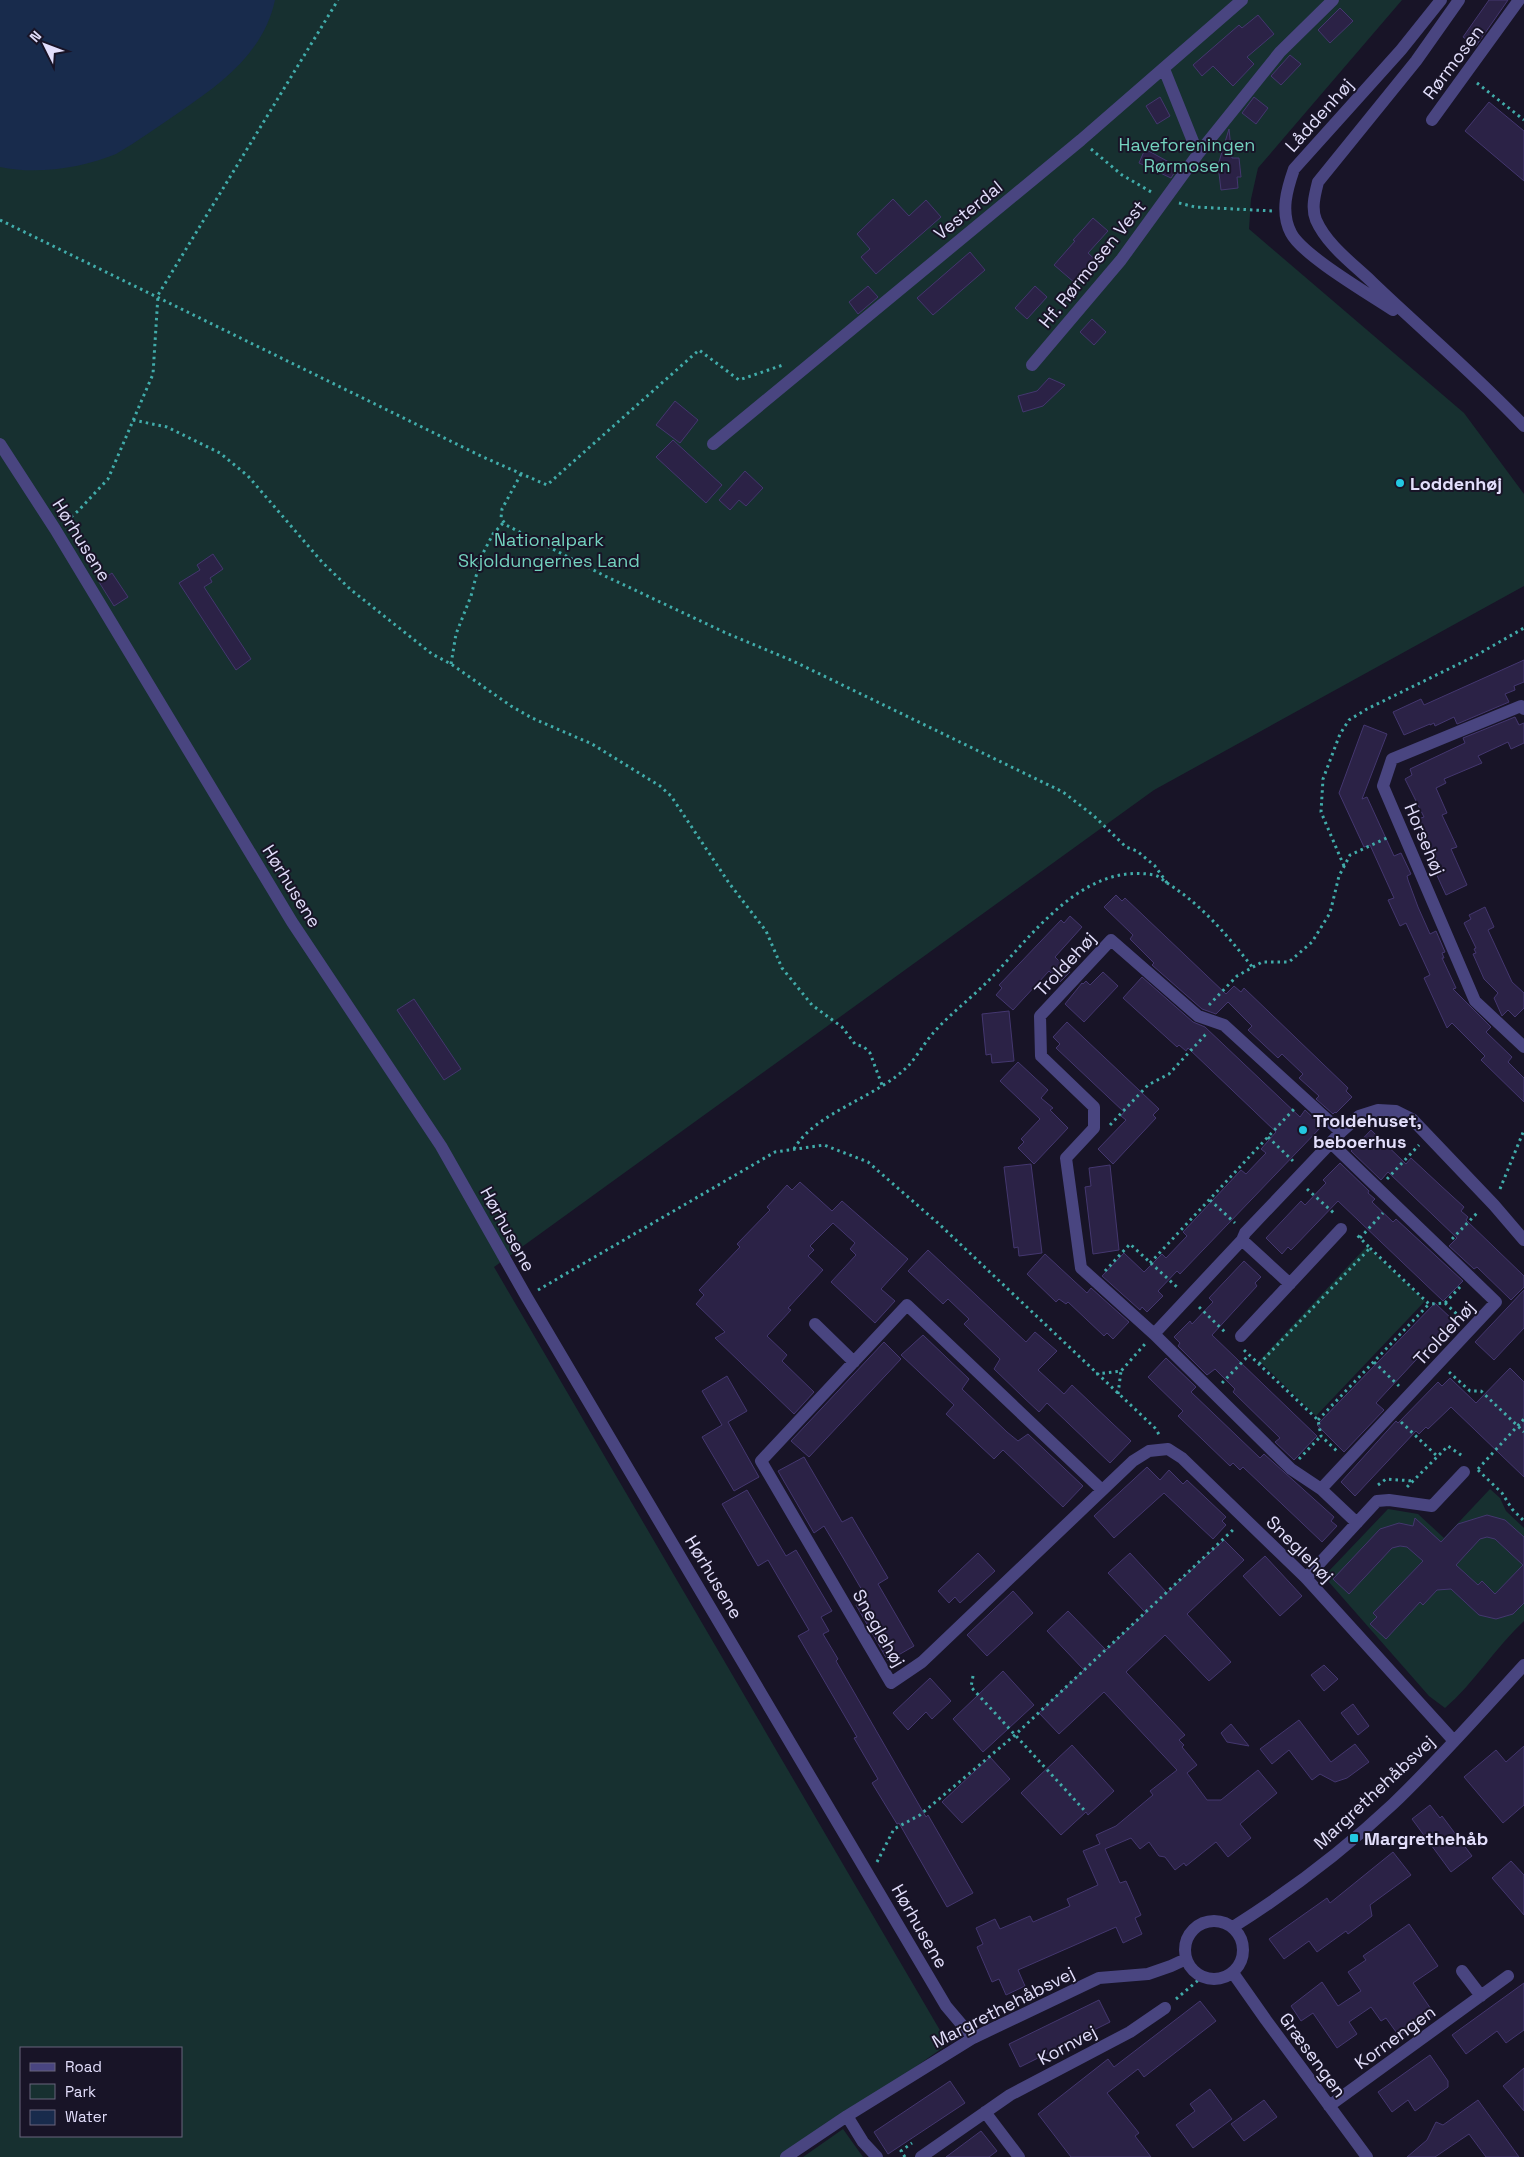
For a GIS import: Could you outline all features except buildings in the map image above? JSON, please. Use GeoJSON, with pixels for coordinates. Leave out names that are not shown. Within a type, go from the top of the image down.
{"type":"FeatureCollection","features":[{"type":"Feature","properties":{"kind":"street","name":"Vesterdal"},"geometry":{"type":"LineString","coordinates":[[713,444],[1081,140],[1242,0]]}},
{"type":"Feature","properties":{"kind":"street","name":"Hf. Rørmosen Vest"},"geometry":{"type":"LineString","coordinates":[[1032,365],[1121,260],[1198,154],[1280,52],[1333,0]]}},
{"type":"Feature","properties":{"kind":"street","name":"Låddenhøj"},"geometry":{"type":"LineString","coordinates":[[1422,330],[1307,252],[1291,233],[1286,212],[1286,191],[1294,169],[1401,50],[1441,0]]}},
{"type":"Feature","properties":{"kind":"street","name":"Låddenhøj"},"geometry":{"type":"LineString","coordinates":[[1459,0],[1416,61],[1318,182],[1313,204],[1315,218],[1327,238],[1422,330],[1486,386],[1524,426]]}},
{"type":"Feature","properties":{"kind":"street","name":"Rørmosen"},"geometry":{"type":"LineString","coordinates":[[1432,120],[1519,0]]}},
{"type":"Feature","properties":{"kind":"street"},"geometry":{"type":"LineString","coordinates":[[1164,69],[1198,154]]}},
{"type":"Feature","properties":{"kind":"street","name":"Hørhusene"},"geometry":{"type":"LineString","coordinates":[[0,444],[55,529],[292,922],[399,1079],[441,1146],[526,1296],[946,2006],[973,2038]]}},
{"type":"Feature","properties":{"kind":"street","name":"Horsehøj"},"geometry":{"type":"LineString","coordinates":[[1524,709],[1520,706],[1392,759],[1384,786],[1475,1001],[1524,1047]]}},
{"type":"Feature","properties":{"kind":"street","name":"Troldehøj"},"geometry":{"type":"LineString","coordinates":[[1094,1128],[1094,1107],[1041,1056],[1040,1016],[1111,940],[1198,1016],[1224,1025],[1341,1132]]}},
{"type":"Feature","properties":{"kind":"street"},"geometry":{"type":"LineString","coordinates":[[1154,1334],[1330,1143],[1359,1116],[1378,1110],[1396,1111],[1412,1119],[1492,1202],[1524,1240]]}},
{"type":"Feature","properties":{"kind":"street"},"geometry":{"type":"LineString","coordinates":[[1094,1128],[1066,1158],[1081,1268],[1154,1334],[1290,1468],[1321,1489],[1357,1523]]}},
{"type":"Feature","properties":{"kind":"street","name":"Troldehøj"},"geometry":{"type":"LineString","coordinates":[[1321,1489],[1496,1302],[1330,1143]]}},
{"type":"Feature","properties":{"kind":"street"},"geometry":{"type":"LineString","coordinates":[[1237,1340],[1341,1229]]}},
{"type":"Feature","properties":{"kind":"street"},"geometry":{"type":"LineString","coordinates":[[1243,1236],[1290,1284]]}},
{"type":"Feature","properties":{"kind":"street","name":"Sneglehøj"},"geometry":{"type":"LineString","coordinates":[[1102,1490],[907,1305],[761,1461],[891,1683],[922,1662],[1102,1490],[1133,1460],[1149,1451],[1168,1449],[1182,1458],[1306,1578],[1454,1741]]}},
{"type":"Feature","properties":{"kind":"street"},"geometry":{"type":"LineString","coordinates":[[815,1324],[854,1362]]}},
{"type":"Feature","properties":{"kind":"street"},"geometry":{"type":"LineString","coordinates":[[1306,1578],[1377,1501],[1389,1500],[1432,1506],[1464,1472]]}},
{"type":"Feature","properties":{"kind":"street","name":"Margrethehåbsvej"},"geometry":{"type":"LineString","coordinates":[[1233,1927],[1288,1891],[1393,1803],[1454,1741],[1524,1665]]}},
{"type":"Feature","properties":{"kind":"street"},"geometry":{"type":"LineString","coordinates":[[1219,1921],[1233,1927],[1239,1934],[1244,1950],[1243,1958],[1233,1973],[1218,1979],[1202,1977],[1190,1966],[1186,1958],[1185,1948],[1188,1937],[1194,1928],[1203,1922],[1219,1921]]}},
{"type":"Feature","properties":{"kind":"street","name":"Margrethehåbsvej"},"geometry":{"type":"LineString","coordinates":[[786,2157],[847,2116],[973,2038],[1098,1978],[1148,1974],[1171,1966],[1186,1958]]}},
{"type":"Feature","properties":{"kind":"street"},"geometry":{"type":"LineString","coordinates":[[1462,1971],[1480,1996]]}},
{"type":"Feature","properties":{"kind":"street","name":"Græsengen"},"geometry":{"type":"LineString","coordinates":[[1233,1973],[1366,2157]]}},
{"type":"Feature","properties":{"kind":"street","name":"Kornengen"},"geometry":{"type":"LineString","coordinates":[[1329,2106],[1508,1976]]}},
{"type":"Feature","properties":{"kind":"street","name":"Kornvej"},"geometry":{"type":"LineString","coordinates":[[921,2157],[1010,2095],[1130,2032],[1165,2008]]}},
{"type":"Feature","properties":{"kind":"street"},"geometry":{"type":"LineString","coordinates":[[985,2112],[1019,2157]]}},
{"type":"Feature","properties":{"kind":"street"},"geometry":{"type":"LineString","coordinates":[[847,2116],[863,2142],[877,2157]]}},
{"type":"Feature","properties":{"kind":"path"},"geometry":{"type":"LineString","coordinates":[[55,529],[78,511],[108,478],[153,374],[158,296],[338,0]]}},
{"type":"Feature","properties":{"kind":"path"},"geometry":{"type":"LineString","coordinates":[[1466,74],[1524,120]]}},
{"type":"Feature","properties":{"kind":"path"},"geometry":{"type":"LineString","coordinates":[[0,220],[474,453],[547,485],[699,350],[739,380],[797,360],[806,366]]}},
{"type":"Feature","properties":{"kind":"path"},"geometry":{"type":"LineString","coordinates":[[133,420],[167,427],[220,453],[248,476],[322,562],[350,589],[432,654],[451,664],[510,706],[532,718],[592,744],[660,786],[671,796],[729,883],[766,931],[782,968],[812,1005],[842,1027],[856,1044],[864,1047],[870,1054],[882,1085]]}},
{"type":"Feature","properties":{"kind":"path"},"geometry":{"type":"LineString","coordinates":[[521,474],[502,509],[501,518],[504,522],[605,576],[726,634],[793,661],[1063,792],[1094,816],[1126,848],[1137,851],[1156,866],[1167,883]]}},
{"type":"Feature","properties":{"kind":"path"},"geometry":{"type":"LineString","coordinates":[[451,664],[456,634],[471,596],[481,557],[492,534],[504,522]]}},
{"type":"Feature","properties":{"kind":"path"},"geometry":{"type":"LineString","coordinates":[[1344,866],[1321,812],[1323,779],[1340,734],[1349,720],[1524,629]]}},
{"type":"Feature","properties":{"kind":"path"},"geometry":{"type":"LineString","coordinates":[[1198,1016],[1237,976],[1262,962],[1289,962],[1312,942],[1330,913],[1340,876],[1350,855],[1402,831]]}},
{"type":"Feature","properties":{"kind":"path"},"geometry":{"type":"LineString","coordinates":[[794,1149],[800,1139],[823,1121],[899,1075],[934,1032],[980,990],[1058,907],[1094,885],[1124,874],[1156,875],[1188,896],[1234,943],[1253,968]]}},
{"type":"Feature","properties":{"kind":"path"},"geometry":{"type":"LineString","coordinates":[[1094,1128],[1103,1132],[1148,1085],[1169,1074],[1216,1022]]}},
{"type":"Feature","properties":{"kind":"path"},"geometry":{"type":"LineString","coordinates":[[1150,1263],[1304,1098]]}},
{"type":"Feature","properties":{"kind":"path"},"geometry":{"type":"LineString","coordinates":[[1442,1250],[1492,1202],[1524,1130]]}},
{"type":"Feature","properties":{"kind":"path"},"geometry":{"type":"LineString","coordinates":[[1378,1188],[1428,1136]]}},
{"type":"Feature","properties":{"kind":"path"},"geometry":{"type":"LineString","coordinates":[[1268,1137],[1304,1172]]}},
{"type":"Feature","properties":{"kind":"path"},"geometry":{"type":"LineString","coordinates":[[526,1296],[775,1152],[824,1145],[868,1162],[939,1224],[1154,1428],[1168,1449]]}},
{"type":"Feature","properties":{"kind":"path"},"geometry":{"type":"LineString","coordinates":[[1210,1200],[1243,1236]]}},
{"type":"Feature","properties":{"kind":"path"},"geometry":{"type":"LineString","coordinates":[[1360,1238],[1393,1203]]}},
{"type":"Feature","properties":{"kind":"path"},"geometry":{"type":"LineString","coordinates":[[1095,1281],[1130,1244],[1237,1340],[1249,1355],[1318,1420],[1321,1436],[1348,1461]]}},
{"type":"Feature","properties":{"kind":"path"},"geometry":{"type":"LineString","coordinates":[[1370,1248],[1429,1304]]}},
{"type":"Feature","properties":{"kind":"path"},"geometry":{"type":"LineString","coordinates":[[1318,1420],[1429,1304],[1445,1303],[1470,1277]]}},
{"type":"Feature","properties":{"kind":"path"},"geometry":{"type":"LineString","coordinates":[[1445,1303],[1472,1328]]}},
{"type":"Feature","properties":{"kind":"path"},"geometry":{"type":"LineString","coordinates":[[1118,1394],[1121,1371],[1154,1334]]}},
{"type":"Feature","properties":{"kind":"path"},"geometry":{"type":"LineString","coordinates":[[1213,1392],[1249,1355]]}},
{"type":"Feature","properties":{"kind":"path"},"geometry":{"type":"LineString","coordinates":[[1374,1362],[1409,1395]]}},
{"type":"Feature","properties":{"kind":"path"},"geometry":{"type":"LineString","coordinates":[[1439,1364],[1470,1392],[1481,1392],[1524,1432]]}},
{"type":"Feature","properties":{"kind":"path"},"geometry":{"type":"LineString","coordinates":[[1096,1374],[1121,1371]]}},
{"type":"Feature","properties":{"kind":"path"},"geometry":{"type":"LineString","coordinates":[[1392,1413],[1437,1456]]}},
{"type":"Feature","properties":{"kind":"path"},"geometry":{"type":"LineString","coordinates":[[1478,1469],[1524,1419]]}},
{"type":"Feature","properties":{"kind":"path"},"geometry":{"type":"LineString","coordinates":[[1290,1468],[1321,1436]]}},
{"type":"Feature","properties":{"kind":"path"},"geometry":{"type":"LineString","coordinates":[[870,1876],[894,1829],[920,1815],[1015,1735],[1245,1519]]}},
{"type":"Feature","properties":{"kind":"path"},"geometry":{"type":"LineString","coordinates":[[974,1676],[971,1687],[1085,1811]]}},
{"type":"Feature","properties":{"kind":"path"},"geometry":{"type":"LineString","coordinates":[[1165,2008],[1202,1977]]}},
{"type":"Feature","properties":{"kind":"green space","name":"Nationalpark Skjoldungernes Land"},"geometry":{"type":"Polygon","coordinates":[[[0,0],[1402,0],[1258,168],[1251,199],[1249,229],[1464,413],[1524,494],[1524,586],[1154,790],[494,1267],[948,2044],[788,2157],[0,2157],[0,0]]]}},
{"type":"Feature","properties":{"kind":"green space"},"geometry":{"type":"Polygon","coordinates":[[[1367,1246],[1425,1301],[1316,1416],[1259,1361],[1367,1246]]]}},
{"type":"Feature","properties":{"kind":"green space"},"geometry":{"type":"Polygon","coordinates":[[[1490,1489],[1500,1498],[1506,1511],[1524,1528],[1524,1621],[1513,1631],[1466,1688],[1445,1708],[1429,1696],[1328,1581],[1328,1572],[1388,1509],[1418,1514],[1444,1538],[1490,1489]]]}},
{"type":"Feature","properties":{"kind":"green space"},"geometry":{"type":"Polygon","coordinates":[[[843,2129],[863,2157],[803,2157],[843,2129]]]}},
{"type":"Feature","properties":{"kind":"water"},"geometry":{"type":"Polygon","coordinates":[[[0,0],[275,0],[269,19],[251,51],[226,77],[181,111],[116,154],[89,163],[59,169],[29,170],[0,167],[0,0]]]}},
{"type":"Feature","properties":{"kind":"place","name":"Loddenhøj"},"geometry":{"type":"Point","coordinates":[1400,483]}},
{"type":"Feature","properties":{"kind":"place","name":"Troldehuset, beboerhus"},"geometry":{"type":"Point","coordinates":[1303,1130]}},
{"type":"Feature","properties":{"kind":"place","name":"Margrethehåb"},"geometry":{"type":"Point","coordinates":[1354,1838]}},
{"type":"Feature","properties":{"kind":"park label","name":"Haveforeningen Rørmosen"},"geometry":{"type":"Point","coordinates":[1187,154]}}]}
